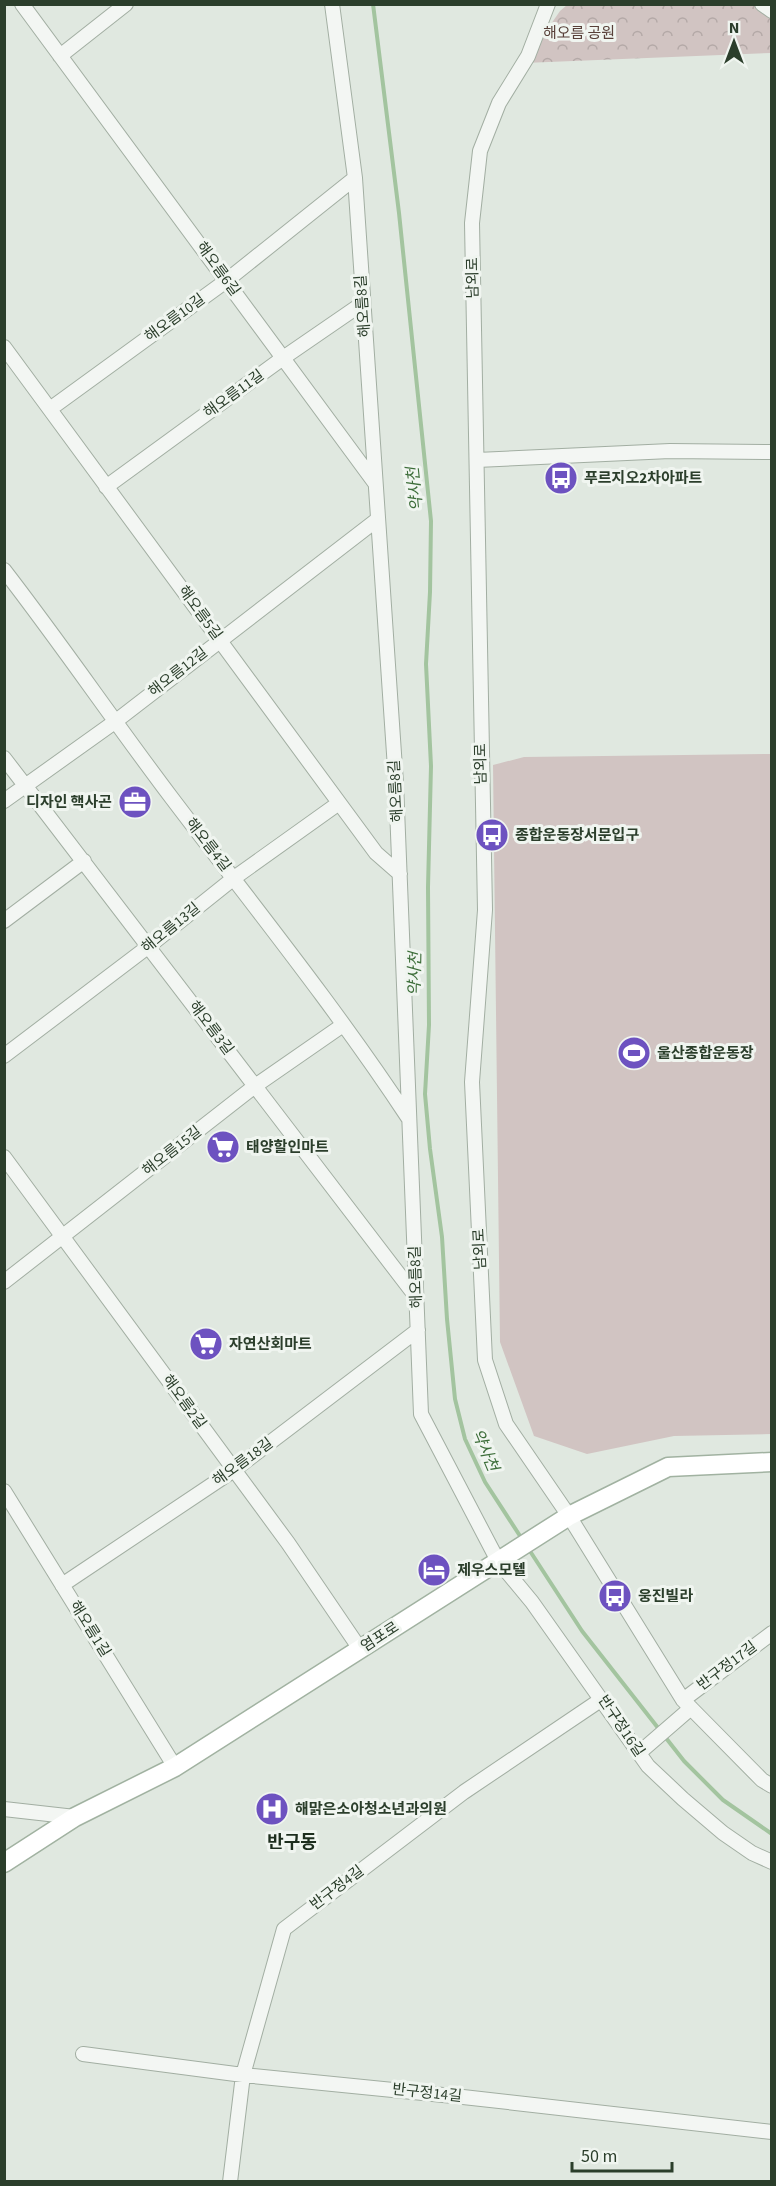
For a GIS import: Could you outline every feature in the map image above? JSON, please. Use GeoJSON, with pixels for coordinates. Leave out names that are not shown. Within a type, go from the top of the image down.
{"type":"FeatureCollection","features":[{"type":"Feature","properties":{"kind":"main road","name":"염포로"},"geometry":{"type":"LineString","coordinates":[[4,1863],[75,1817],[175,1767],[569,1516],[668,1467],[771,1462]]}},
{"type":"Feature","properties":{"kind":"street","name":"해오름6길"},"geometry":{"type":"LineString","coordinates":[[22,4],[375,483]]}},
{"type":"Feature","properties":{"kind":"street"},"geometry":{"type":"LineString","coordinates":[[60,56],[126,4]]}},
{"type":"Feature","properties":{"kind":"street","name":"해오름8길"},"geometry":{"type":"LineString","coordinates":[[332,4],[355,178],[396,783],[421,1414],[498,1561]]}},
{"type":"Feature","properties":{"kind":"street","name":"남외로"},"geometry":{"type":"LineString","coordinates":[[548,4],[528,56],[499,103],[480,151],[472,223],[485,910],[472,1082],[485,1360],[506,1424],[569,1516]]}},
{"type":"Feature","properties":{"kind":"street"},"geometry":{"type":"LineString","coordinates":[[762,4],[771,11]]}},
{"type":"Feature","properties":{"kind":"street","name":"해오름10길"},"geometry":{"type":"LineString","coordinates":[[50,409],[226,280],[355,178]]}},
{"type":"Feature","properties":{"kind":"street","name":"해오름11길"},"geometry":{"type":"LineString","coordinates":[[106,487],[283,358],[363,303]]}},
{"type":"Feature","properties":{"kind":"street","name":"해오름5길"},"geometry":{"type":"LineString","coordinates":[[4,347],[376,853],[400,874]]}},
{"type":"Feature","properties":{"kind":"street"},"geometry":{"type":"LineString","coordinates":[[477,460],[669,451],[771,452]]}},
{"type":"Feature","properties":{"kind":"street","name":"해오름12길"},"geometry":{"type":"LineString","coordinates":[[4,801],[116,721],[378,519]]}},
{"type":"Feature","properties":{"kind":"street","name":"해오름4길"},"geometry":{"type":"LineString","coordinates":[[4,570],[170,796],[344,1025],[410,1121]]}},
{"type":"Feature","properties":{"kind":"street","name":"해오름3길"},"geometry":{"type":"LineString","coordinates":[[4,758],[417,1298]]}},
{"type":"Feature","properties":{"kind":"street","name":"해오름13길"},"geometry":{"type":"LineString","coordinates":[[4,1056],[234,878],[339,803]]}},
{"type":"Feature","properties":{"kind":"street"},"geometry":{"type":"LineString","coordinates":[[4,921],[84,861]]}},
{"type":"Feature","properties":{"kind":"street","name":"해오름15길"},"geometry":{"type":"LineString","coordinates":[[4,1282],[255,1086],[344,1025]]}},
{"type":"Feature","properties":{"kind":"street","name":"해오름2길"},"geometry":{"type":"LineString","coordinates":[[4,1157],[288,1543],[360,1649]]}},
{"type":"Feature","properties":{"kind":"street","name":"해오름18길"},"geometry":{"type":"LineString","coordinates":[[62,1585],[234,1470],[418,1330]]}},
{"type":"Feature","properties":{"kind":"street","name":"해오름1길"},"geometry":{"type":"LineString","coordinates":[[4,1491],[175,1767]]}},
{"type":"Feature","properties":{"kind":"street"},"geometry":{"type":"LineString","coordinates":[[569,1516],[687,1704],[762,1780],[771,1786]]}},
{"type":"Feature","properties":{"kind":"street","name":"반구정16길"},"geometry":{"type":"LineString","coordinates":[[498,1561],[532,1602],[648,1766],[715,1826],[752,1853],[771,1862]]}},
{"type":"Feature","properties":{"kind":"street","name":"반구정17길"},"geometry":{"type":"LineString","coordinates":[[639,1753],[687,1704],[771,1633]]}},
{"type":"Feature","properties":{"kind":"street","name":"반구정4길"},"geometry":{"type":"LineString","coordinates":[[230,2181],[243,2075],[284,1929],[464,1792],[602,1699]]}},
{"type":"Feature","properties":{"kind":"street"},"geometry":{"type":"LineString","coordinates":[[4,1809],[75,1817]]}},
{"type":"Feature","properties":{"kind":"street","name":"반구정14길"},"geometry":{"type":"LineString","coordinates":[[83,2054],[243,2075],[771,2132]]}},
{"type":"Feature","properties":{"kind":"green space","name":"해오름 공원"},"geometry":{"type":"Polygon","coordinates":[[[763,4],[771,10],[771,53],[524,63],[560,11],[567,5],[763,4]]]}},
{"type":"Feature","properties":{"kind":"green space","name":"울산종합운동장"},"geometry":{"type":"Polygon","coordinates":[[[771,754],[771,1434],[674,1436],[587,1454],[534,1436],[500,1342],[493,765],[524,757],[771,754]]]}},
{"type":"Feature","properties":{"kind":"waterway","name":"약사천"},"geometry":{"type":"LineString","coordinates":[[373,4],[399,213],[431,521],[426,664],[431,766],[428,887],[429,1025],[425,1094],[430,1149],[442,1237],[455,1399],[465,1439],[485,1482],[522,1539]]}},
{"type":"Feature","properties":{"kind":"waterway","name":"약사천"},"geometry":{"type":"LineString","coordinates":[[528,1548],[582,1631],[684,1761],[723,1800],[772,1834]]}},
{"type":"Feature","properties":{"kind":"place","name":"푸르지오2차아파트"},"geometry":{"type":"Point","coordinates":[561,478]}},
{"type":"Feature","properties":{"kind":"place","name":"디자인 핵사곤"},"geometry":{"type":"Point","coordinates":[135,802]}},
{"type":"Feature","properties":{"kind":"place","name":"종합운동장서문입구"},"geometry":{"type":"Point","coordinates":[492,835]}},
{"type":"Feature","properties":{"kind":"place","name":"울산종합운동장"},"geometry":{"type":"Point","coordinates":[634,1053]}},
{"type":"Feature","properties":{"kind":"place","name":"태양할인마트"},"geometry":{"type":"Point","coordinates":[223,1147]}},
{"type":"Feature","properties":{"kind":"place","name":"자연산회마트"},"geometry":{"type":"Point","coordinates":[206,1344]}},
{"type":"Feature","properties":{"kind":"place","name":"제우스모텔"},"geometry":{"type":"Point","coordinates":[434,1570]}},
{"type":"Feature","properties":{"kind":"place","name":"웅진빌라"},"geometry":{"type":"Point","coordinates":[615,1596]}},
{"type":"Feature","properties":{"kind":"place","name":"해맑은소아청소년과의원"},"geometry":{"type":"Point","coordinates":[272,1809]}},
{"type":"Feature","properties":{"kind":"district","name":"반구동"},"geometry":{"type":"Point","coordinates":[292,1842]}}]}
